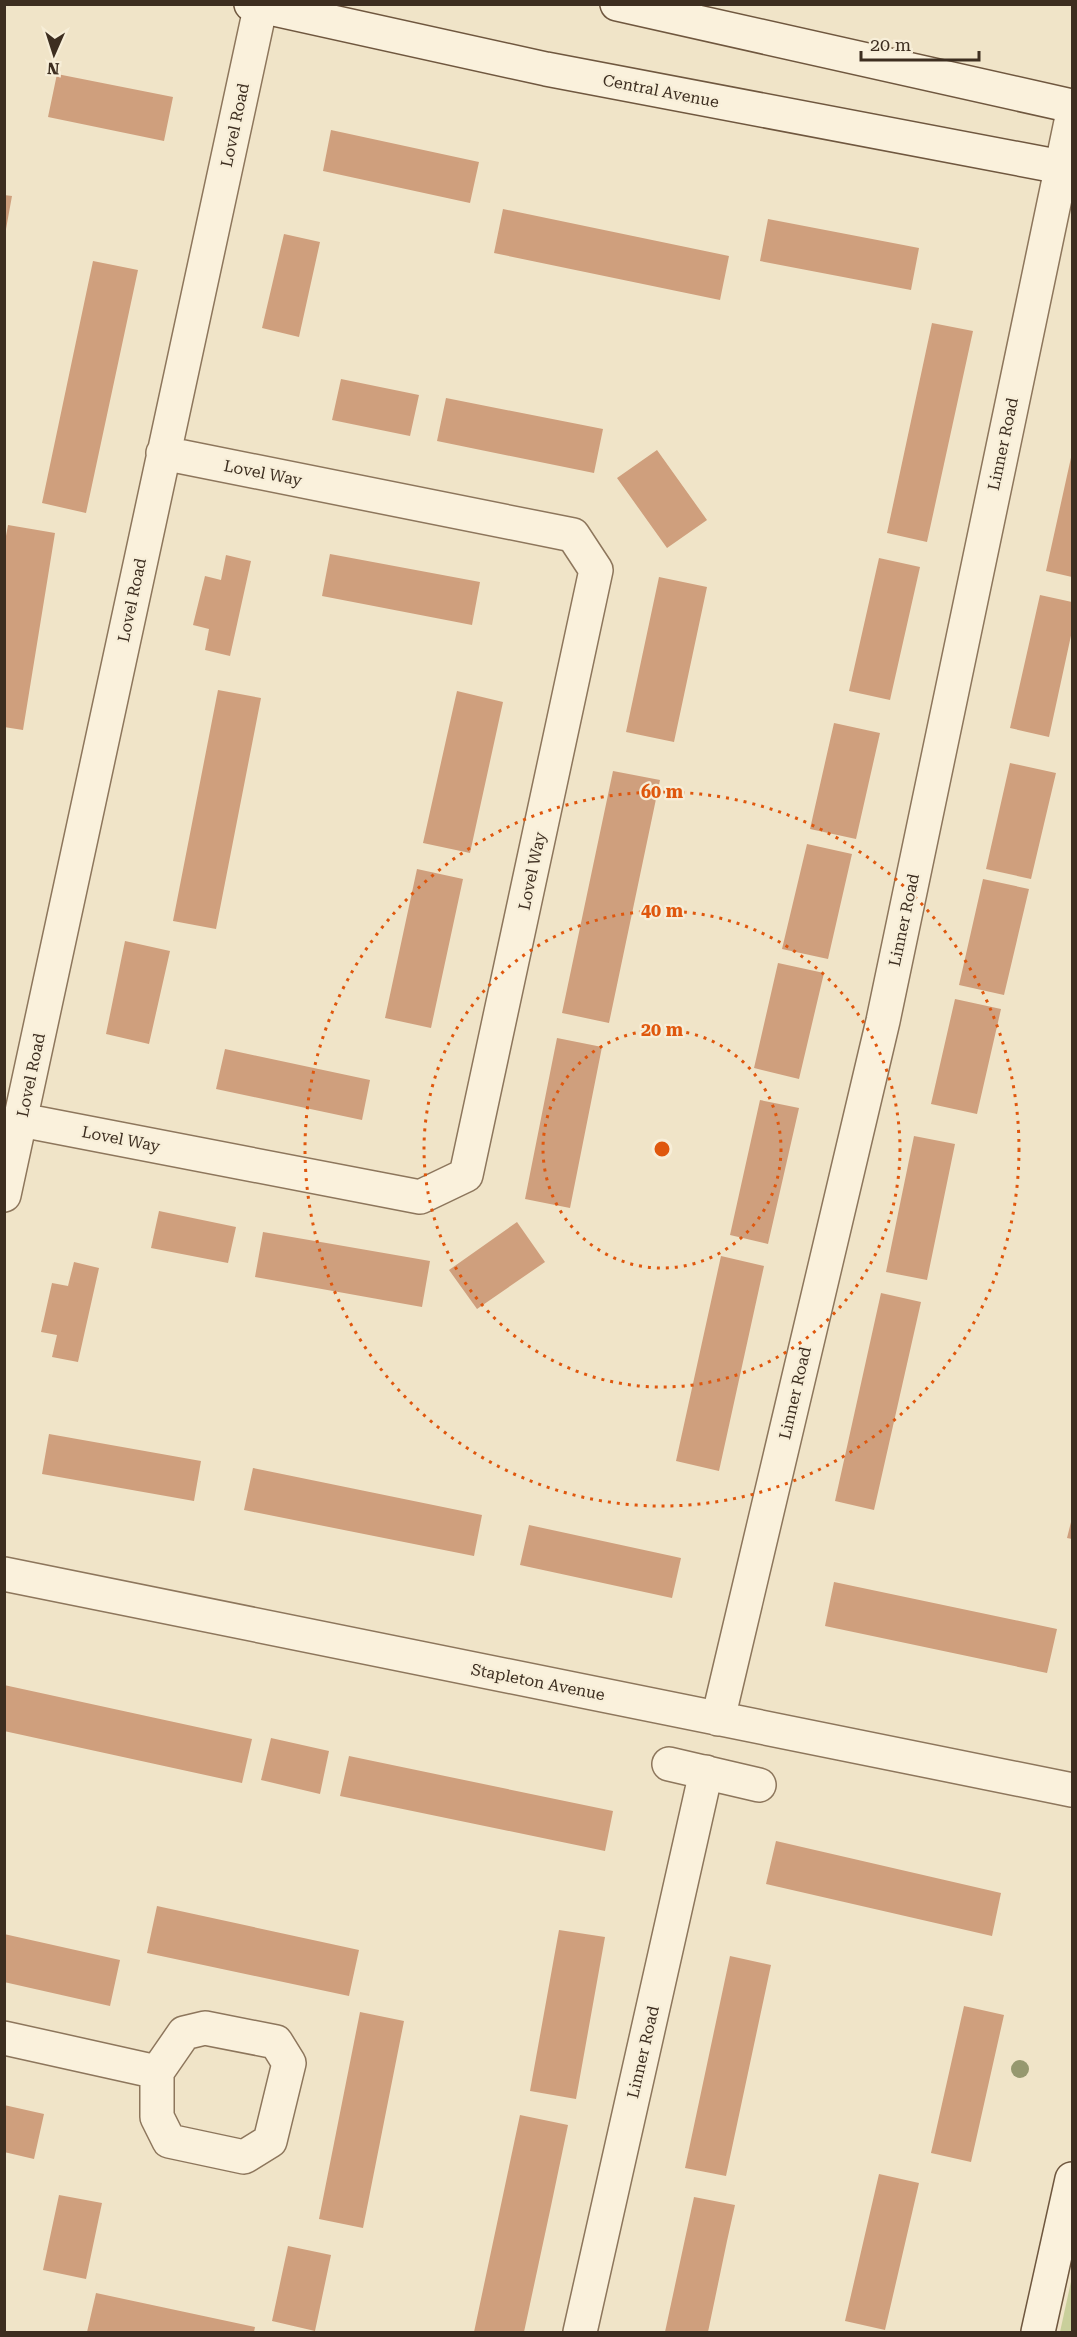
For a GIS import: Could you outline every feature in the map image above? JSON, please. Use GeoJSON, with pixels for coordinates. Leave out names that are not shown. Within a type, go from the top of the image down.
{"type":"FeatureCollection","features":[{"type":"Feature","properties":{"kind":"street"},"geometry":{"type":"LineString","coordinates":[[617,4],[1072,106]]}},
{"type":"Feature","properties":{"kind":"street","name":"Central Avenue"},"geometry":{"type":"LineString","coordinates":[[257,5],[546,69],[1067,168]]}},
{"type":"Feature","properties":{"kind":"street","name":"Lovel Road"},"geometry":{"type":"LineString","coordinates":[[4,1195],[257,5]]}},
{"type":"Feature","properties":{"kind":"street","name":"Linner Road"},"geometry":{"type":"LineString","coordinates":[[718,1719],[883,1021],[1067,168],[1072,117]]}},
{"type":"Feature","properties":{"kind":"street","name":"Lovel Way"},"geometry":{"type":"LineString","coordinates":[[21,1120],[420,1197],[466,1174],[596,570],[573,535],[163,453]]}},
{"type":"Feature","properties":{"kind":"street","name":"Stapleton Avenue"},"geometry":{"type":"LineString","coordinates":[[4,1574],[1072,1790]]}},
{"type":"Feature","properties":{"kind":"street"},"geometry":{"type":"LineString","coordinates":[[669,1764],[759,1785]]}},
{"type":"Feature","properties":{"kind":"street","name":"Linner Road"},"geometry":{"type":"LineString","coordinates":[[580,2332],[706,1772]]}},
{"type":"Feature","properties":{"kind":"street"},"geometry":{"type":"LineString","coordinates":[[205,2028],[276,2042],[289,2063],[270,2141],[244,2157],[169,2141],[158,2118],[157,2072],[184,2033],[205,2028]]}},
{"type":"Feature","properties":{"kind":"street"},"geometry":{"type":"LineString","coordinates":[[4,2038],[157,2072]]}},
{"type":"Feature","properties":{"kind":"street"},"geometry":{"type":"LineString","coordinates":[[1038,2332],[1072,2179]]}},
{"type":"Feature","properties":{"kind":"green space"},"geometry":{"type":"Polygon","coordinates":[[[1072,2277],[1072,2332],[1060,2332],[1072,2277]]]}},
{"type":"Feature","properties":{"kind":"building"},"geometry":{"type":"Polygon","coordinates":[[[57,74],[173,97],[164,141],[48,117],[57,74]]]}},
{"type":"Feature","properties":{"kind":"building"},"geometry":{"type":"Polygon","coordinates":[[[331,130],[479,162],[470,203],[323,171],[331,130]]]}},
{"type":"Feature","properties":{"kind":"building"},"geometry":{"type":"Polygon","coordinates":[[[4,195],[12,196],[6,229],[4,229],[4,195]]]}},
{"type":"Feature","properties":{"kind":"building"},"geometry":{"type":"Polygon","coordinates":[[[503,209],[729,256],[720,300],[494,253],[503,209]]]}},
{"type":"Feature","properties":{"kind":"building"},"geometry":{"type":"Polygon","coordinates":[[[768,219],[919,248],[911,290],[760,261],[768,219]]]}},
{"type":"Feature","properties":{"kind":"building"},"geometry":{"type":"Polygon","coordinates":[[[284,234],[320,242],[299,337],[262,328],[284,234]]]}},
{"type":"Feature","properties":{"kind":"building"},"geometry":{"type":"Polygon","coordinates":[[[93,261],[138,270],[86,513],[42,503],[93,261]]]}},
{"type":"Feature","properties":{"kind":"building"},"geometry":{"type":"Polygon","coordinates":[[[932,323],[973,331],[927,542],[887,533],[932,323]]]}},
{"type":"Feature","properties":{"kind":"building"},"geometry":{"type":"Polygon","coordinates":[[[341,379],[419,395],[410,436],[332,420],[341,379]]]}},
{"type":"Feature","properties":{"kind":"building"},"geometry":{"type":"Polygon","coordinates":[[[446,398],[603,429],[594,473],[437,441],[446,398]]]}},
{"type":"Feature","properties":{"kind":"building"},"geometry":{"type":"Polygon","coordinates":[[[657,450],[707,520],[667,548],[617,478],[657,450]]]}},
{"type":"Feature","properties":{"kind":"building"},"geometry":{"type":"Polygon","coordinates":[[[1072,453],[1072,577],[1046,571],[1072,453]]]}},
{"type":"Feature","properties":{"kind":"building"},"geometry":{"type":"Polygon","coordinates":[[[8,525],[55,533],[23,730],[4,727],[4,547],[8,525]]]}},
{"type":"Feature","properties":{"kind":"building"},"geometry":{"type":"Polygon","coordinates":[[[330,554],[480,582],[472,625],[322,596],[330,554]]]}},
{"type":"Feature","properties":{"kind":"building"},"geometry":{"type":"Polygon","coordinates":[[[226,555],[251,561],[230,656],[205,650],[209,629],[193,625],[205,576],[221,580],[226,555]]]}},
{"type":"Feature","properties":{"kind":"building"},"geometry":{"type":"Polygon","coordinates":[[[879,558],[920,567],[890,700],[849,691],[879,558]]]}},
{"type":"Feature","properties":{"kind":"building"},"geometry":{"type":"Polygon","coordinates":[[[659,577],[707,587],[674,742],[626,732],[659,577]]]}},
{"type":"Feature","properties":{"kind":"building"},"geometry":{"type":"Polygon","coordinates":[[[1040,595],[1072,602],[1072,631],[1049,737],[1010,728],[1040,595]]]}},
{"type":"Feature","properties":{"kind":"building"},"geometry":{"type":"Polygon","coordinates":[[[218,690],[261,698],[216,929],[173,921],[218,690]]]}},
{"type":"Feature","properties":{"kind":"building"},"geometry":{"type":"Polygon","coordinates":[[[457,691],[503,702],[470,853],[423,843],[457,691]]]}},
{"type":"Feature","properties":{"kind":"building"},"geometry":{"type":"Polygon","coordinates":[[[834,723],[880,733],[856,839],[810,829],[834,723]]]}},
{"type":"Feature","properties":{"kind":"building"},"geometry":{"type":"Polygon","coordinates":[[[1010,763],[1056,773],[1031,879],[986,869],[1010,763]]]}},
{"type":"Feature","properties":{"kind":"building"},"geometry":{"type":"Polygon","coordinates":[[[613,771],[660,780],[609,1023],[562,1013],[613,771]]]}},
{"type":"Feature","properties":{"kind":"building"},"geometry":{"type":"Polygon","coordinates":[[[807,844],[852,854],[828,959],[782,949],[807,844]]]}},
{"type":"Feature","properties":{"kind":"building"},"geometry":{"type":"Polygon","coordinates":[[[417,869],[463,879],[431,1028],[385,1018],[417,869]]]}},
{"type":"Feature","properties":{"kind":"building"},"geometry":{"type":"Polygon","coordinates":[[[983,879],[1029,889],[1004,995],[959,985],[983,879]]]}},
{"type":"Feature","properties":{"kind":"building"},"geometry":{"type":"Polygon","coordinates":[[[125,941],[170,951],[149,1044],[106,1034],[125,941]]]}},
{"type":"Feature","properties":{"kind":"building"},"geometry":{"type":"Polygon","coordinates":[[[778,963],[824,973],[799,1079],[754,1068],[778,963]]]}},
{"type":"Feature","properties":{"kind":"building"},"geometry":{"type":"Polygon","coordinates":[[[955,999],[1001,1009],[977,1114],[931,1104],[955,999]]]}},
{"type":"Feature","properties":{"kind":"building"},"geometry":{"type":"Polygon","coordinates":[[[557,1038],[602,1047],[570,1208],[525,1199],[557,1038]]]}},
{"type":"Feature","properties":{"kind":"building"},"geometry":{"type":"Polygon","coordinates":[[[225,1049],[370,1080],[362,1120],[216,1089],[225,1049]]]}},
{"type":"Feature","properties":{"kind":"building"},"geometry":{"type":"Polygon","coordinates":[[[760,1100],[799,1108],[768,1244],[730,1235],[760,1100]]]}},
{"type":"Feature","properties":{"kind":"building"},"geometry":{"type":"Polygon","coordinates":[[[914,1136],[955,1144],[927,1280],[886,1272],[914,1136]]]}},
{"type":"Feature","properties":{"kind":"building"},"geometry":{"type":"Polygon","coordinates":[[[159,1211],[236,1227],[228,1263],[151,1248],[159,1211]]]}},
{"type":"Feature","properties":{"kind":"building"},"geometry":{"type":"Polygon","coordinates":[[[517,1222],[545,1262],[477,1309],[449,1270],[517,1222]]]}},
{"type":"Feature","properties":{"kind":"building"},"geometry":{"type":"Polygon","coordinates":[[[263,1232],[430,1261],[422,1307],[255,1277],[263,1232]]]}},
{"type":"Feature","properties":{"kind":"building"},"geometry":{"type":"Polygon","coordinates":[[[721,1256],[764,1266],[719,1471],[676,1461],[721,1256]]]}},
{"type":"Feature","properties":{"kind":"building"},"geometry":{"type":"Polygon","coordinates":[[[74,1262],[99,1268],[78,1362],[52,1357],[57,1335],[41,1332],[52,1283],[68,1286],[74,1262]]]}},
{"type":"Feature","properties":{"kind":"building"},"geometry":{"type":"Polygon","coordinates":[[[881,1293],[921,1302],[874,1510],[835,1501],[881,1293]]]}},
{"type":"Feature","properties":{"kind":"building"},"geometry":{"type":"Polygon","coordinates":[[[49,1434],[201,1461],[194,1501],[42,1474],[49,1434]]]}},
{"type":"Feature","properties":{"kind":"building"},"geometry":{"type":"Polygon","coordinates":[[[253,1468],[482,1515],[474,1556],[244,1510],[253,1468]]]}},
{"type":"Feature","properties":{"kind":"building"},"geometry":{"type":"Polygon","coordinates":[[[1072,1518],[1072,1539],[1067,1538],[1072,1518]]]}},
{"type":"Feature","properties":{"kind":"building"},"geometry":{"type":"Polygon","coordinates":[[[529,1525],[681,1558],[672,1598],[520,1565],[529,1525]]]}},
{"type":"Feature","properties":{"kind":"building"},"geometry":{"type":"Polygon","coordinates":[[[834,1582],[1057,1629],[1047,1673],[825,1626],[834,1582]]]}},
{"type":"Feature","properties":{"kind":"building"},"geometry":{"type":"Polygon","coordinates":[[[4,1685],[252,1739],[242,1783],[4,1731],[4,1685]]]}},
{"type":"Feature","properties":{"kind":"building"},"geometry":{"type":"Polygon","coordinates":[[[271,1738],[329,1751],[320,1794],[261,1780],[271,1738]]]}},
{"type":"Feature","properties":{"kind":"building"},"geometry":{"type":"Polygon","coordinates":[[[349,1756],[613,1811],[605,1851],[340,1796],[349,1756]]]}},
{"type":"Feature","properties":{"kind":"building"},"geometry":{"type":"Polygon","coordinates":[[[776,1841],[1001,1893],[992,1936],[766,1884],[776,1841]]]}},
{"type":"Feature","properties":{"kind":"building"},"geometry":{"type":"Polygon","coordinates":[[[157,1906],[359,1950],[349,1996],[147,1953],[157,1906]]]}},
{"type":"Feature","properties":{"kind":"building"},"geometry":{"type":"Polygon","coordinates":[[[559,1930],[605,1937],[576,2099],[530,2091],[559,1930]]]}},
{"type":"Feature","properties":{"kind":"building"},"geometry":{"type":"Polygon","coordinates":[[[4,1934],[120,1960],[110,2006],[4,1982],[4,1934]]]}},
{"type":"Feature","properties":{"kind":"building"},"geometry":{"type":"Polygon","coordinates":[[[730,1956],[771,1965],[726,2176],[685,2168],[730,1956]]]}},
{"type":"Feature","properties":{"kind":"building"},"geometry":{"type":"Polygon","coordinates":[[[964,2006],[1004,2015],[971,2162],[931,2153],[964,2006]]]}},
{"type":"Feature","properties":{"kind":"building"},"geometry":{"type":"Polygon","coordinates":[[[360,2012],[404,2021],[363,2228],[319,2219],[360,2012]]]}},
{"type":"Feature","properties":{"kind":"building"},"geometry":{"type":"Polygon","coordinates":[[[4,2105],[44,2114],[34,2159],[4,2152],[4,2105]]]}},
{"type":"Feature","properties":{"kind":"building"},"geometry":{"type":"Polygon","coordinates":[[[520,2115],[568,2125],[551,2206],[524,2332],[474,2332],[520,2115]]]}},
{"type":"Feature","properties":{"kind":"building"},"geometry":{"type":"Polygon","coordinates":[[[879,2174],[919,2183],[885,2330],[845,2321],[879,2174]]]}},
{"type":"Feature","properties":{"kind":"building"},"geometry":{"type":"Polygon","coordinates":[[[59,2195],[102,2203],[86,2279],[43,2270],[59,2195]]]}},
{"type":"Feature","properties":{"kind":"building"},"geometry":{"type":"Polygon","coordinates":[[[694,2197],[735,2205],[708,2332],[665,2332],[694,2197]]]}},
{"type":"Feature","properties":{"kind":"building"},"geometry":{"type":"Polygon","coordinates":[[[288,2246],[331,2255],[315,2331],[272,2321],[288,2246]]]}},
{"type":"Feature","properties":{"kind":"building"},"geometry":{"type":"Polygon","coordinates":[[[96,2293],[255,2327],[254,2332],[87,2332],[96,2293]]]}}]}
